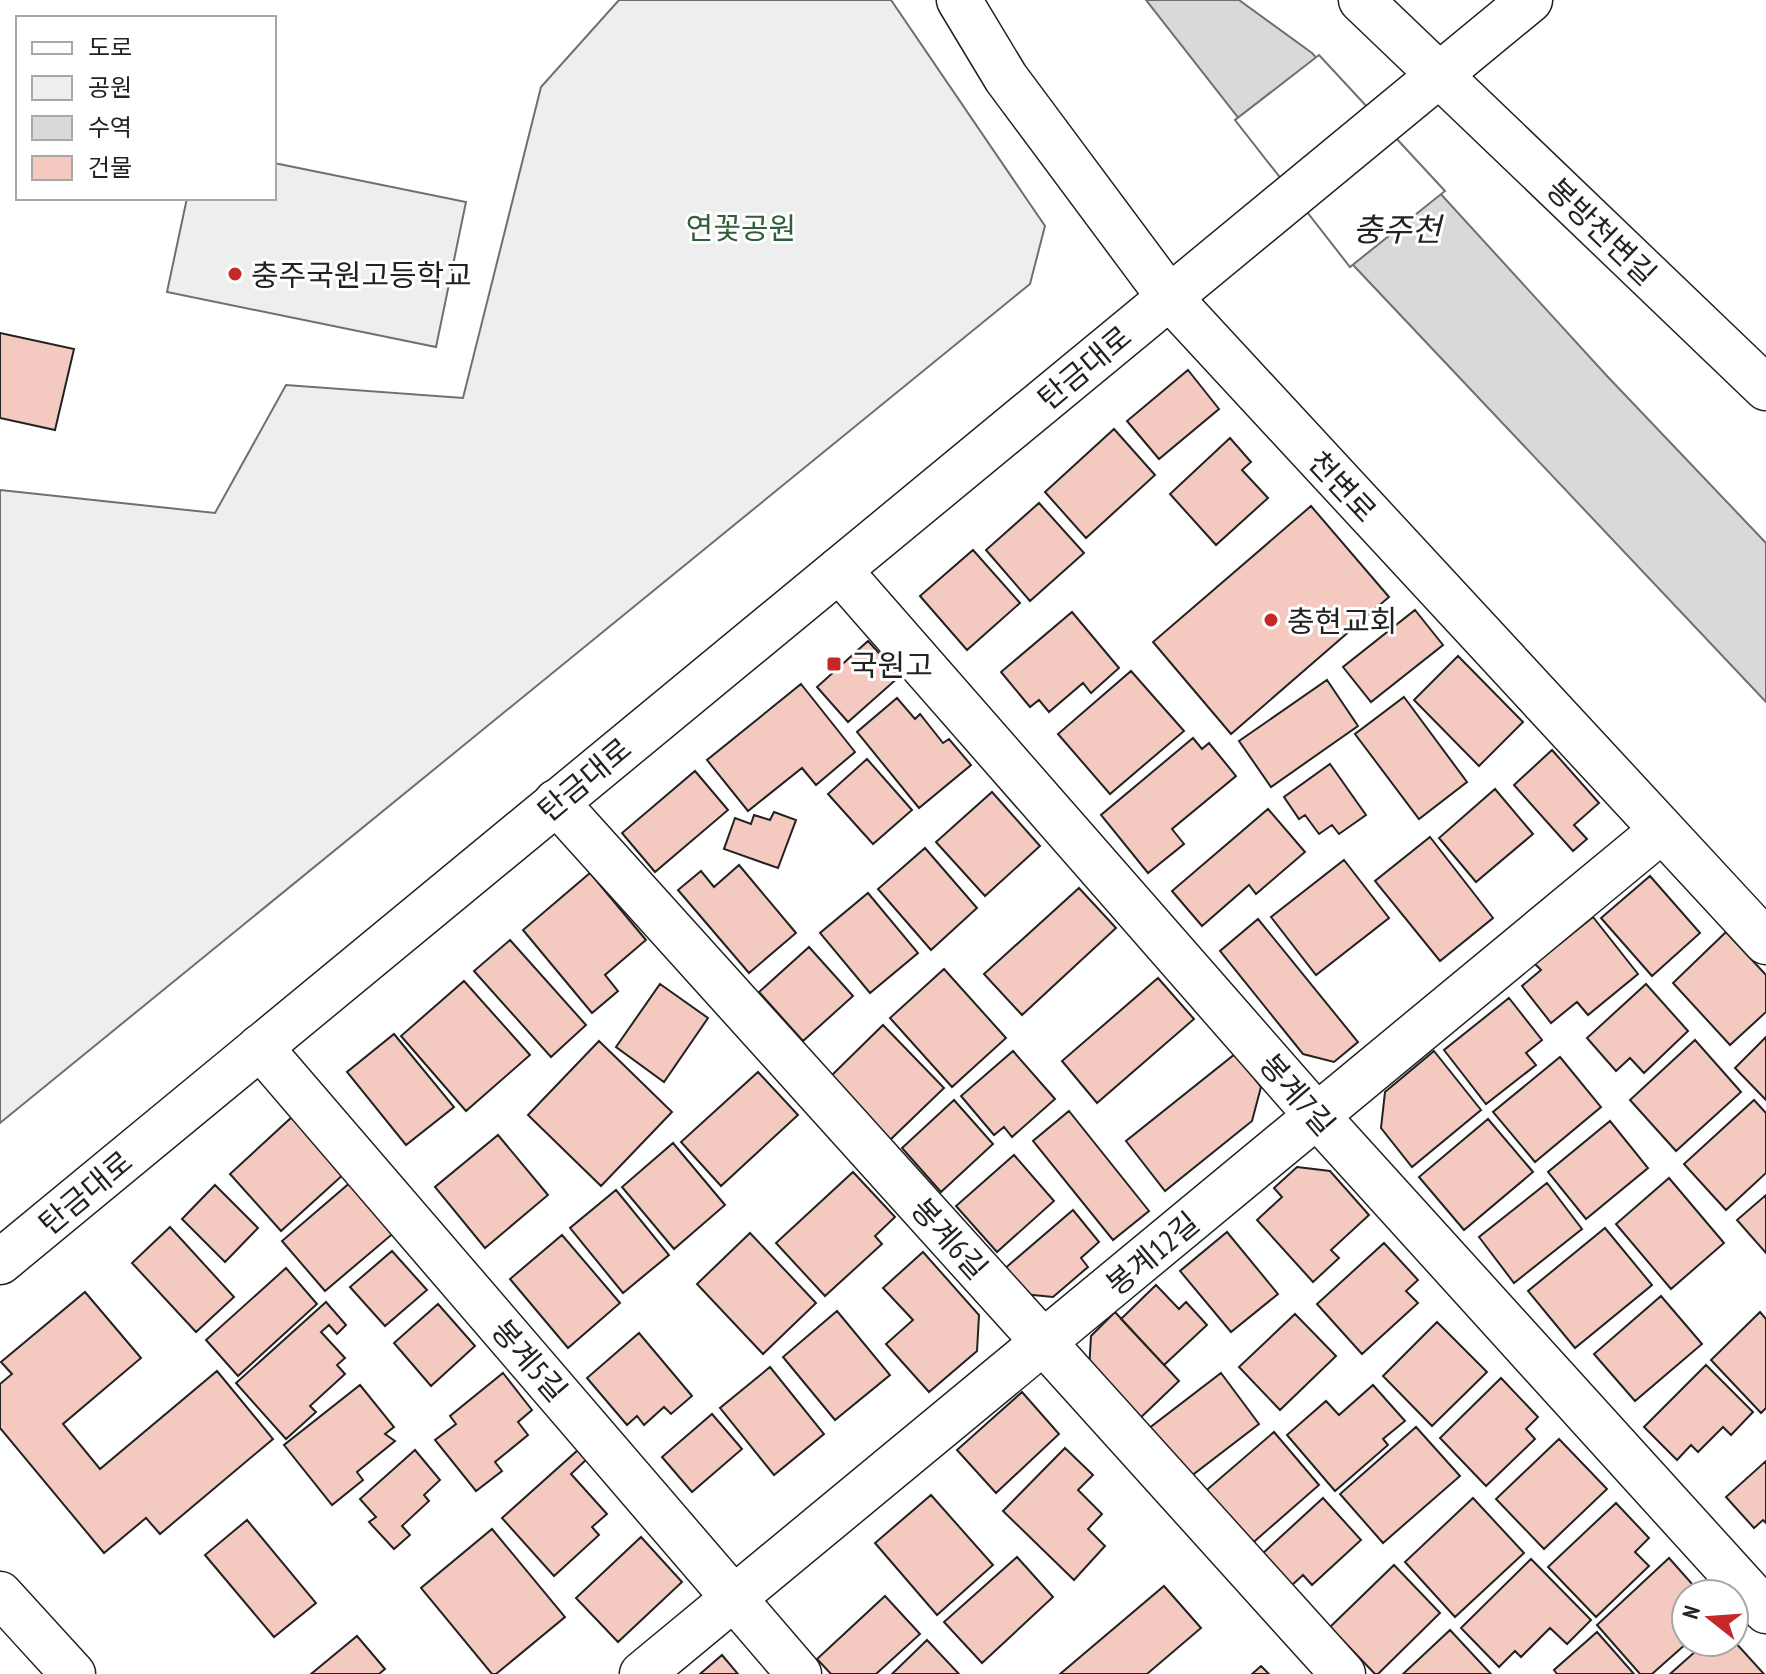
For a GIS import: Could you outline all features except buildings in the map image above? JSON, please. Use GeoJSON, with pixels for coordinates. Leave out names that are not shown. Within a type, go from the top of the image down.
{"type":"FeatureCollection","features":[{"type":"Feature","properties":{"kind":"street","name":"천변로"},"geometry":{"type":"LineString","coordinates":[[959,0],[1006,78],[1169,297],[1766,942]]}},
{"type":"Feature","properties":{"kind":"street","name":"봉방천변길"},"geometry":{"type":"LineString","coordinates":[[1361,0],[1766,388]]}},
{"type":"Feature","properties":{"kind":"street"},"geometry":{"type":"LineString","coordinates":[[1437,75],[1530,0]]}},
{"type":"Feature","properties":{"kind":"street","name":"탄금대로"},"geometry":{"type":"LineString","coordinates":[[0,1262],[1437,75]]}},
{"type":"Feature","properties":{"kind":"street","name":"봉계7길"},"geometry":{"type":"LineString","coordinates":[[839,570],[1317,1116],[1766,1611]]}},
{"type":"Feature","properties":{"kind":"street","name":"봉계6길"},"geometry":{"type":"LineString","coordinates":[[556,802],[1343,1674]]}},
{"type":"Feature","properties":{"kind":"street","name":"봉계12길"},"geometry":{"type":"LineString","coordinates":[[642,1674],[1661,831]]}},
{"type":"Feature","properties":{"kind":"street","name":"봉계5길"},"geometry":{"type":"LineString","coordinates":[[260,1047],[799,1674]]}},
{"type":"Feature","properties":{"kind":"street"},"geometry":{"type":"LineString","coordinates":[[0,1594],[73,1674]]}},
{"type":"Feature","properties":{"kind":"green space","name":"연꽃공원"},"geometry":{"type":"Polygon","coordinates":[[[619,0],[891,0],[1045,226],[1030,284],[0,1123],[0,490],[215,513],[286,385],[463,398],[541,87],[619,0]]]}},
{"type":"Feature","properties":{"kind":"green space"},"geometry":{"type":"Polygon","coordinates":[[[276,163],[466,202],[436,347],[167,292],[187,200],[276,200],[276,163]]]}},
{"type":"Feature","properties":{"kind":"water","name":"충주천"},"geometry":{"type":"Polygon","coordinates":[[[1146,0],[1239,0],[1312,53],[1607,376],[1766,543],[1766,702],[1355,267],[1146,0]]]}},
{"type":"Feature","properties":{"kind":"pier"},"geometry":{"type":"Polygon","coordinates":[[[1319,55],[1445,191],[1350,267],[1235,120],[1319,55]]]}},
{"type":"Feature","properties":{"kind":"place","name":"충주국원고등학교"},"geometry":{"type":"Point","coordinates":[235,274]}},
{"type":"Feature","properties":{"kind":"place","name":"충현교회"},"geometry":{"type":"Point","coordinates":[1271,620]}},
{"type":"Feature","properties":{"kind":"place","name":"국원고"},"geometry":{"type":"Point","coordinates":[834,664]}}]}
